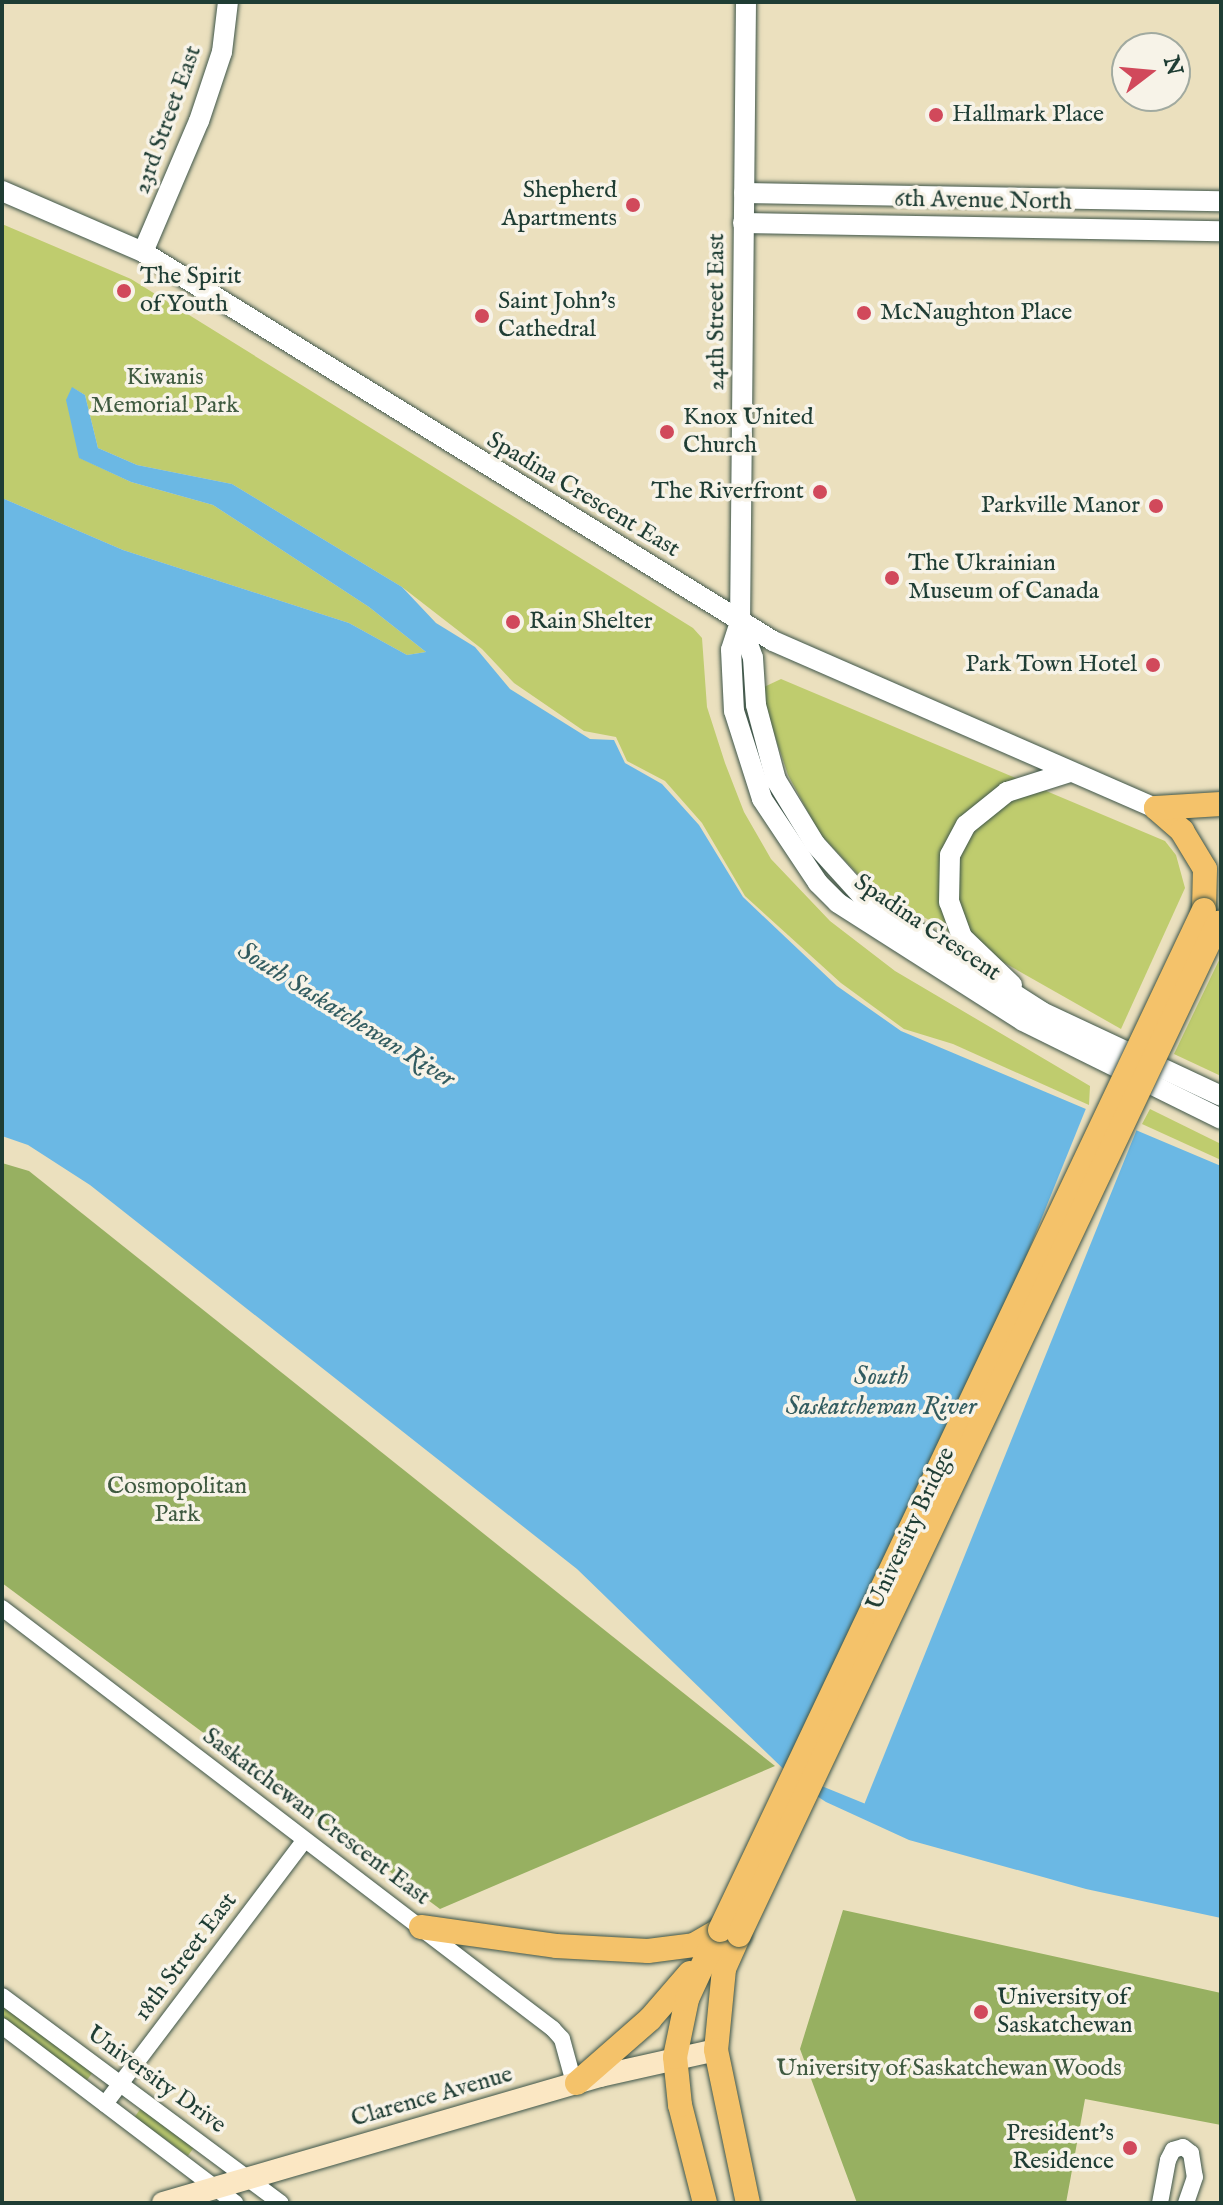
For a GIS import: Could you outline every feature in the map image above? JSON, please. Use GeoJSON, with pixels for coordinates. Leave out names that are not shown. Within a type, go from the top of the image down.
{"type":"FeatureCollection","features":[{"type":"Feature","properties":{"kind":"main road"},"geometry":{"type":"LineString","coordinates":[[1156,808],[1221,804]]}},
{"type":"Feature","properties":{"kind":"main road"},"geometry":{"type":"LineString","coordinates":[[1156,808],[1182,831],[1201,859],[1214,917]]}},
{"type":"Feature","properties":{"kind":"main road","name":"University Bridge"},"geometry":{"type":"LineString","coordinates":[[729,1933],[1214,917],[1221,857]]}},
{"type":"Feature","properties":{"kind":"main road"},"geometry":{"type":"LineString","coordinates":[[421,1927],[556,1946],[648,1951],[694,1945],[729,1933]]}},
{"type":"Feature","properties":{"kind":"main road"},"geometry":{"type":"LineString","coordinates":[[575,2083],[650,2019],[704,1955],[729,1933]]}},
{"type":"Feature","properties":{"kind":"main road"},"geometry":{"type":"LineString","coordinates":[[729,1933],[716,2050],[748,2203]]}},
{"type":"Feature","properties":{"kind":"main road"},"geometry":{"type":"LineString","coordinates":[[704,1955],[687,1999],[675,2057],[680,2105],[705,2203]]}},
{"type":"Feature","properties":{"kind":"main road","name":"Clarence Avenue"},"geometry":{"type":"LineString","coordinates":[[163,2203],[575,2083],[675,2057],[716,2050]]}},
{"type":"Feature","properties":{"kind":"street","name":"23rd Street East"},"geometry":{"type":"LineString","coordinates":[[143,252],[199,121],[222,52],[228,2]]}},
{"type":"Feature","properties":{"kind":"street","name":"24th Street East"},"geometry":{"type":"LineString","coordinates":[[740,622],[746,2]]}},
{"type":"Feature","properties":{"kind":"street","name":"Spadina Crescent East"},"geometry":{"type":"LineString","coordinates":[[2,191],[143,252],[773,641],[1156,808]]}},
{"type":"Feature","properties":{"kind":"street","name":"6th Avenue North"},"geometry":{"type":"LineString","coordinates":[[744,193],[1221,201]]}},
{"type":"Feature","properties":{"kind":"street","name":"6th Avenue North"},"geometry":{"type":"LineString","coordinates":[[743,223],[1221,231]]}},
{"type":"Feature","properties":{"kind":"street","name":"Spadina Crescent"},"geometry":{"type":"LineString","coordinates":[[740,622],[753,658],[756,705],[776,780],[815,844],[864,898],[1042,1012],[1221,1096]]}},
{"type":"Feature","properties":{"kind":"street","name":"Spadina Crescent"},"geometry":{"type":"LineString","coordinates":[[740,622],[731,650],[733,696],[745,756],[762,799],[818,883],[838,903],[945,975],[1023,1021],[1221,1119]]}},
{"type":"Feature","properties":{"kind":"street"},"geometry":{"type":"LineString","coordinates":[[1042,1012],[962,937],[949,902],[950,855],[966,825],[1007,792],[1070,772]]}},
{"type":"Feature","properties":{"kind":"street","name":"Saskatchewan Crescent East"},"geometry":{"type":"LineString","coordinates":[[2,1608],[553,2029],[562,2039],[575,2083]]}},
{"type":"Feature","properties":{"kind":"street","name":"18th Street East"},"geometry":{"type":"LineString","coordinates":[[105,2104],[305,1840]]}},
{"type":"Feature","properties":{"kind":"street","name":"University Drive"},"geometry":{"type":"LineString","coordinates":[[2,1996],[281,2203]]}},
{"type":"Feature","properties":{"kind":"street","name":"University Drive"},"geometry":{"type":"LineString","coordinates":[[2,2026],[235,2203]]}},
{"type":"Feature","properties":{"kind":"street"},"geometry":{"type":"LineString","coordinates":[[1160,2203],[1168,2160],[1173,2150],[1183,2147],[1191,2153],[1195,2177],[1186,2203]]}},
{"type":"Feature","properties":{"kind":"green space","name":"Kiwanis Memorial Park"},"geometry":{"type":"Polygon","coordinates":[[[2,224],[131,279],[693,628],[702,638],[707,707],[725,763],[744,812],[771,859],[830,921],[895,971],[1090,1086],[1089,1105],[953,1044],[904,1029],[841,983],[745,896],[702,823],[665,781],[627,761],[616,737],[584,731],[514,683],[482,649],[402,587],[232,484],[137,465],[98,448],[85,395],[73,388],[80,458],[131,482],[213,505],[369,607],[426,652],[407,655],[349,623],[123,550],[2,498],[2,224]]]}},
{"type":"Feature","properties":{"kind":"green space"},"geometry":{"type":"Polygon","coordinates":[[[781,679],[1165,841],[1176,855],[1185,888],[1121,1029],[869,886],[820,834],[788,775],[766,709],[764,687],[781,679]]]}},
{"type":"Feature","properties":{"kind":"green space"},"geometry":{"type":"Polygon","coordinates":[[[1221,956],[1221,1076],[1174,1054],[1221,956]]]}},
{"type":"Feature","properties":{"kind":"green space"},"geometry":{"type":"Polygon","coordinates":[[[1150,1109],[1221,1144],[1221,1160],[1142,1124],[1150,1109]]]}},
{"type":"Feature","properties":{"kind":"green space","name":"Cosmopolitan Park"},"geometry":{"type":"Polygon","coordinates":[[[2,1163],[29,1171],[775,1766],[440,1909],[2,1583],[2,1163]]]}},
{"type":"Feature","properties":{"kind":"green space","name":"University of Saskatchewan Woods"},"geometry":{"type":"Polygon","coordinates":[[[843,1910],[1221,1993],[1221,2125],[1085,2099],[1066,2203],[857,2203],[800,2049],[843,1910]]]}},
{"type":"Feature","properties":{"kind":"green space"},"geometry":{"type":"Polygon","coordinates":[[[2,2003],[93,2072],[87,2080],[2,2019],[2,2003]]]}},
{"type":"Feature","properties":{"kind":"green space"},"geometry":{"type":"Polygon","coordinates":[[[141,2108],[194,2147],[188,2156],[135,2117],[141,2108]]]}},
{"type":"Feature","properties":{"kind":"water","name":"South Saskatchewan River"},"geometry":{"type":"Polygon","coordinates":[[[72,387],[85,395],[98,448],[137,465],[232,484],[402,587],[436,623],[475,647],[510,689],[590,739],[614,740],[625,763],[662,784],[699,825],[743,897],[837,986],[901,1031],[1221,1166],[1221,1918],[1086,1889],[909,1840],[826,1802],[800,1785],[577,1569],[90,1185],[28,1145],[2,1136],[2,498],[123,550],[349,623],[407,655],[426,652],[369,607],[213,505],[131,482],[79,458],[66,400],[72,387]]]}},
{"type":"Feature","properties":{"kind":"pier"},"geometry":{"type":"Polygon","coordinates":[[[1087,1106],[1138,1127],[865,1803],[814,1783],[1087,1106]]]}},
{"type":"Feature","properties":{"kind":"place","name":"Hallmark Place"},"geometry":{"type":"Point","coordinates":[936,115]}},
{"type":"Feature","properties":{"kind":"place","name":"Shepherd Apartments"},"geometry":{"type":"Point","coordinates":[633,205]}},
{"type":"Feature","properties":{"kind":"place","name":"The Spirit of Youth"},"geometry":{"type":"Point","coordinates":[124,291]}},
{"type":"Feature","properties":{"kind":"place","name":"McNaughton Place"},"geometry":{"type":"Point","coordinates":[864,313]}},
{"type":"Feature","properties":{"kind":"place","name":"Saint John's Cathedral"},"geometry":{"type":"Point","coordinates":[482,316]}},
{"type":"Feature","properties":{"kind":"place","name":"Knox United Church"},"geometry":{"type":"Point","coordinates":[667,432]}},
{"type":"Feature","properties":{"kind":"place","name":"The Riverfront"},"geometry":{"type":"Point","coordinates":[820,492]}},
{"type":"Feature","properties":{"kind":"place","name":"Parkville Manor"},"geometry":{"type":"Point","coordinates":[1156,506]}},
{"type":"Feature","properties":{"kind":"place","name":"The Ukrainian Museum of Canada"},"geometry":{"type":"Point","coordinates":[892,578]}},
{"type":"Feature","properties":{"kind":"place","name":"Rain Shelter"},"geometry":{"type":"Point","coordinates":[513,622]}},
{"type":"Feature","properties":{"kind":"place","name":"Park Town Hotel"},"geometry":{"type":"Point","coordinates":[1153,665]}},
{"type":"Feature","properties":{"kind":"place","name":"University of Saskatchewan"},"geometry":{"type":"Point","coordinates":[981,2012]}},
{"type":"Feature","properties":{"kind":"place","name":"President's Residence"},"geometry":{"type":"Point","coordinates":[1130,2148]}}]}
